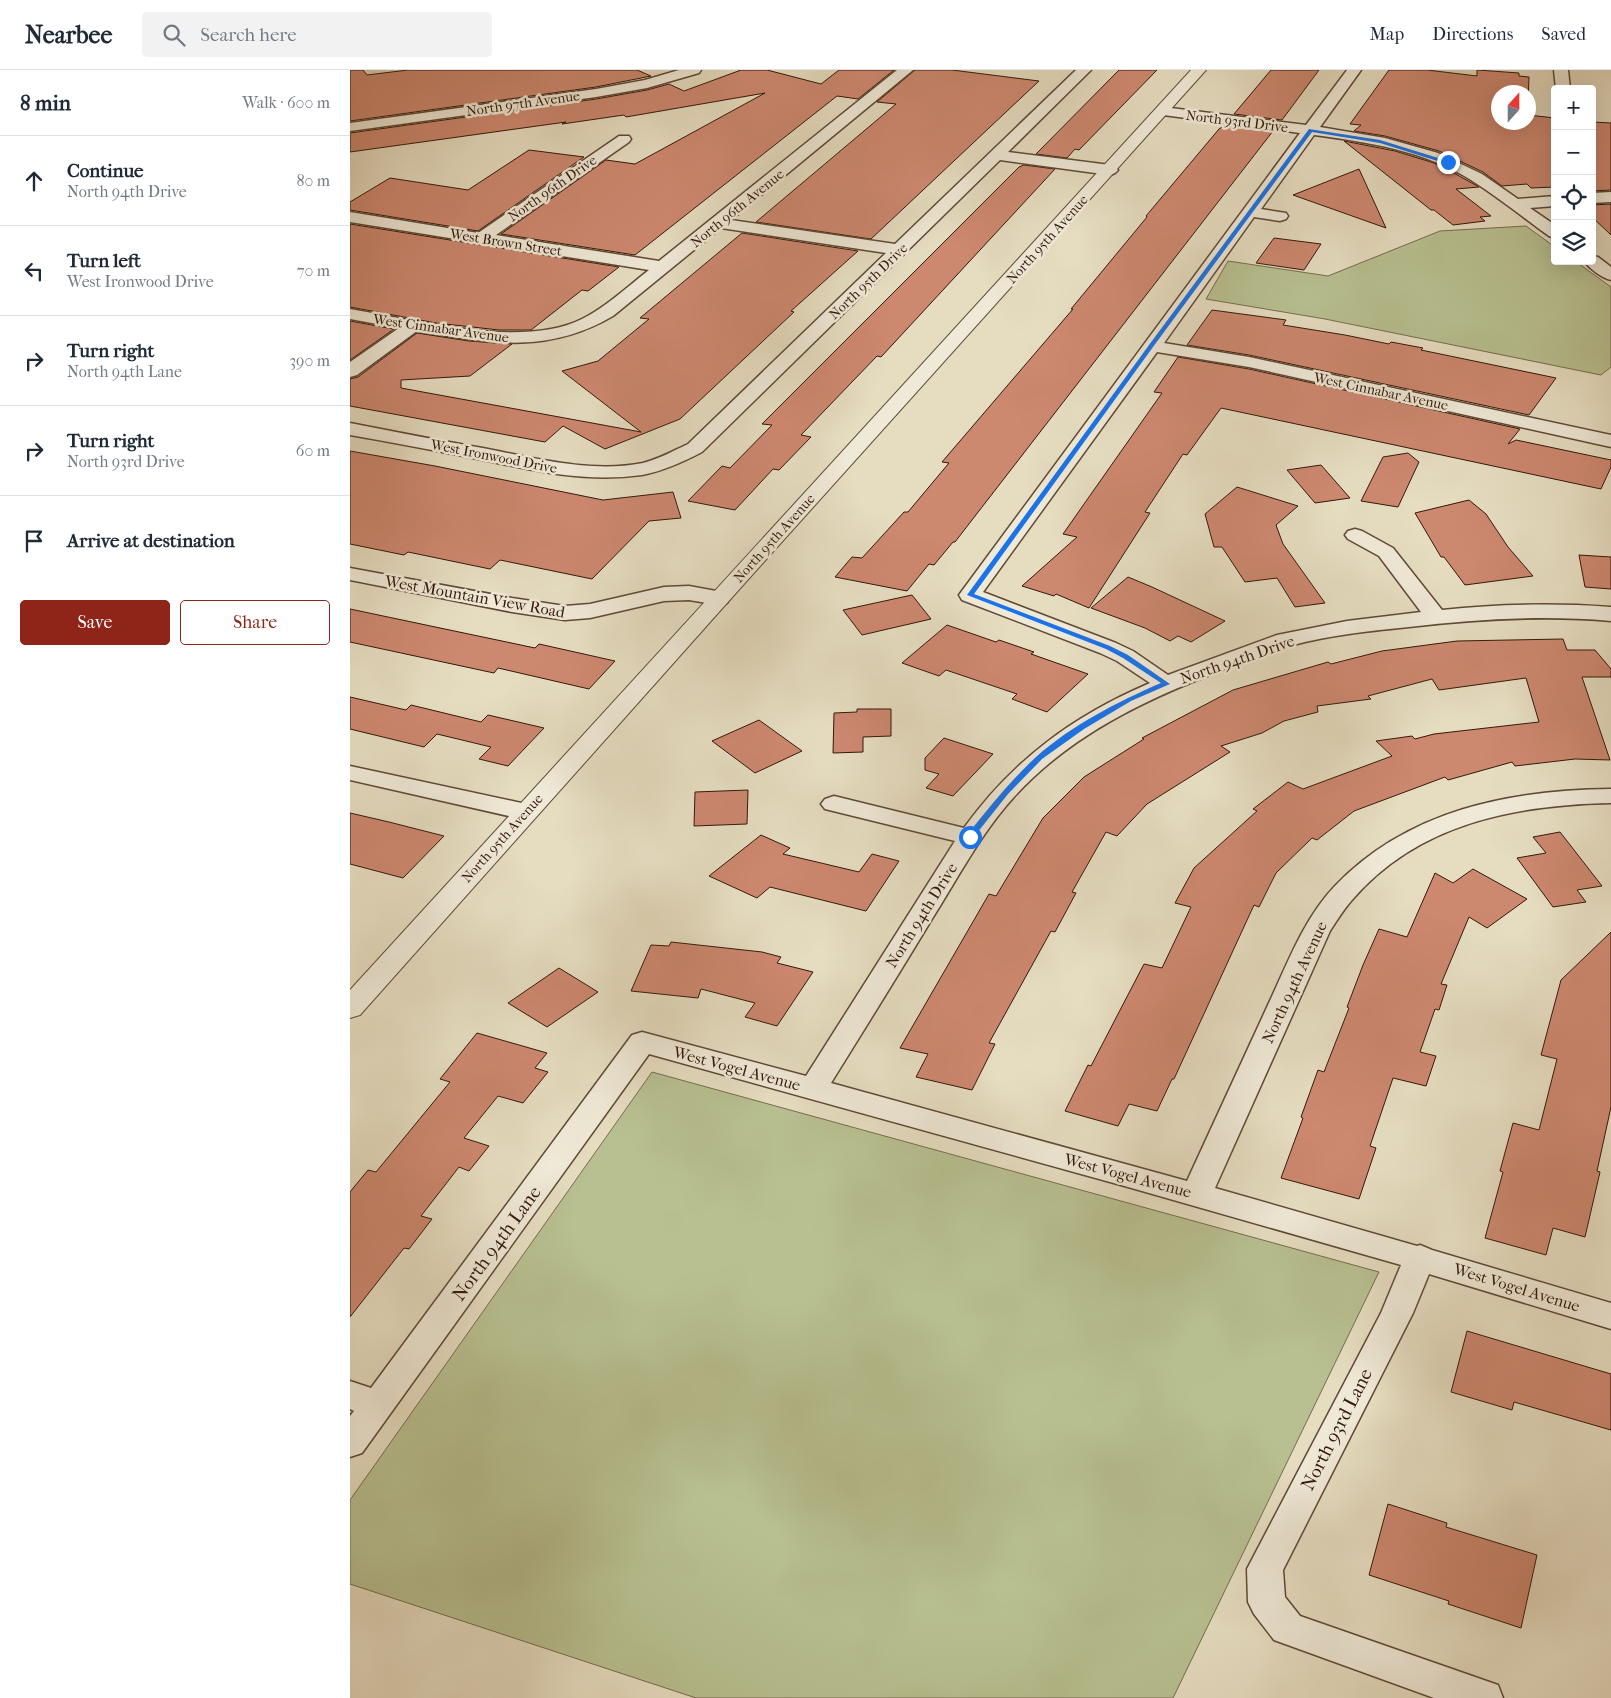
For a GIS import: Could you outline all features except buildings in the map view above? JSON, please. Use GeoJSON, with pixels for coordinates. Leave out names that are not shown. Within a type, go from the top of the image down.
{"type":"FeatureCollection","features":[{"type":"Feature","properties":{"kind":"street","name":"North 97th Avenue"},"geometry":{"type":"LineString","coordinates":[[350,127],[623,89],[694,70]]}},
{"type":"Feature","properties":{"kind":"street","name":"North 96th Avenue"},"geometry":{"type":"LineString","coordinates":[[562,334],[581,328],[598,318],[719,223],[906,70]]}},
{"type":"Feature","properties":{"kind":"street","name":"North 95th Drive"},"geometry":{"type":"LineString","coordinates":[[638,469],[672,460],[695,448],[1084,70]]}},
{"type":"Feature","properties":{"kind":"street","name":"North 95th Avenue"},"geometry":{"type":"LineString","coordinates":[[350,1008],[719,598],[1200,70]]}},
{"type":"Feature","properties":{"kind":"street"},"geometry":{"type":"LineString","coordinates":[[1166,684],[1125,656],[1108,648],[970,595],[1354,70]]}},
{"type":"Feature","properties":{"kind":"street"},"geometry":{"type":"LineString","coordinates":[[1561,70],[1563,85]]}},
{"type":"Feature","properties":{"kind":"street","name":"North 93rd Drive"},"geometry":{"type":"LineString","coordinates":[[1163,111],[1311,130],[1372,140],[1432,156],[1466,170],[1517,204],[1551,230]]}},
{"type":"Feature","properties":{"kind":"street","name":"North 96th Drive"},"geometry":{"type":"LineString","coordinates":[[481,238],[624,139]]}},
{"type":"Feature","properties":{"kind":"street"},"geometry":{"type":"LineString","coordinates":[[996,155],[1110,170]]}},
{"type":"Feature","properties":{"kind":"street"},"geometry":{"type":"LineString","coordinates":[[1596,198],[1611,197]]}},
{"type":"Feature","properties":{"kind":"street"},"geometry":{"type":"LineString","coordinates":[[1517,204],[1551,201]]}},
{"type":"Feature","properties":{"kind":"street"},"geometry":{"type":"LineString","coordinates":[[1250,212],[1280,216]]}},
{"type":"Feature","properties":{"kind":"street","name":"West Brown Street"},"geometry":{"type":"LineString","coordinates":[[350,217],[663,267]]}},
{"type":"Feature","properties":{"kind":"street"},"geometry":{"type":"LineString","coordinates":[[719,223],[900,250]]}},
{"type":"Feature","properties":{"kind":"street"},"geometry":{"type":"LineString","coordinates":[[1596,264],[1611,275]]}},
{"type":"Feature","properties":{"kind":"street","name":"West Cinnabar Avenue"},"geometry":{"type":"LineString","coordinates":[[350,314],[504,339],[536,338],[562,334]]}},
{"type":"Feature","properties":{"kind":"street"},"geometry":{"type":"LineString","coordinates":[[350,372],[414,325]]}},
{"type":"Feature","properties":{"kind":"street","name":"West Cinnabar Avenue"},"geometry":{"type":"LineString","coordinates":[[1151,346],[1249,362],[1611,441]]}},
{"type":"Feature","properties":{"kind":"street","name":"West Ironwood Drive"},"geometry":{"type":"LineString","coordinates":[[350,428],[561,469],[607,473],[638,469]]}},
{"type":"Feature","properties":{"kind":"street"},"geometry":{"type":"LineString","coordinates":[[1355,534],[1386,552],[1436,617],[1528,611],[1611,614]]}},
{"type":"Feature","properties":{"kind":"street","name":"West Mountain View Road"},"geometry":{"type":"LineString","coordinates":[[350,574],[512,605],[564,612],[590,611],[664,594],[689,593],[719,598]]}},
{"type":"Feature","properties":{"kind":"street","name":"North 94th Drive"},"geometry":{"type":"LineString","coordinates":[[813,1089],[970,837],[1005,792],[1040,758],[1097,718],[1129,700],[1236,656],[1285,640],[1363,625],[1436,617]]}},
{"type":"Feature","properties":{"kind":"street"},"geometry":{"type":"LineString","coordinates":[[350,773],[526,812]]}},
{"type":"Feature","properties":{"kind":"street","name":"North 94th Avenue"},"geometry":{"type":"LineString","coordinates":[[1196,1193],[1317,929],[1328,910],[1344,890],[1381,857],[1417,836],[1478,811],[1543,800],[1611,796]]}},
{"type":"Feature","properties":{"kind":"street"},"geometry":{"type":"LineString","coordinates":[[834,804],[970,837]]}},
{"type":"Feature","properties":{"kind":"street","name":"West Vogel Avenue"},"geometry":{"type":"LineString","coordinates":[[642,1042],[1196,1193],[1420,1257],[1611,1316]]}},
{"type":"Feature","properties":{"kind":"street","name":"North 94th Lane"},"geometry":{"type":"LineString","coordinates":[[350,1444],[364,1400],[642,1042]]}},
{"type":"Feature","properties":{"kind":"street","name":"North 93rd Lane"},"geometry":{"type":"LineString","coordinates":[[1420,1257],[1396,1313],[1265,1568],[1267,1602],[1287,1628],[1484,1698]]}},
{"type":"Feature","properties":{"kind":"green space"},"geometry":{"type":"Polygon","coordinates":[[[1526,226],[1551,244],[1551,265],[1581,265],[1611,287],[1611,367],[1601,375],[1325,319],[1206,299],[1228,261],[1328,276],[1440,231],[1526,226]]]}},
{"type":"Feature","properties":{"kind":"green space"},"geometry":{"type":"Polygon","coordinates":[[[652,1072],[1379,1272],[1173,1698],[696,1698],[350,1584],[350,1500],[652,1072]]]}},
{"type":"Feature","properties":{"kind":"route"},"geometry":{"type":"LineString","coordinates":[[970,837],[1005,792],[1040,758],[1081,728],[1129,700],[1166,684],[1125,656],[1108,648],[970,595],[1311,130],[1380,142],[1448,162]]}}]}
